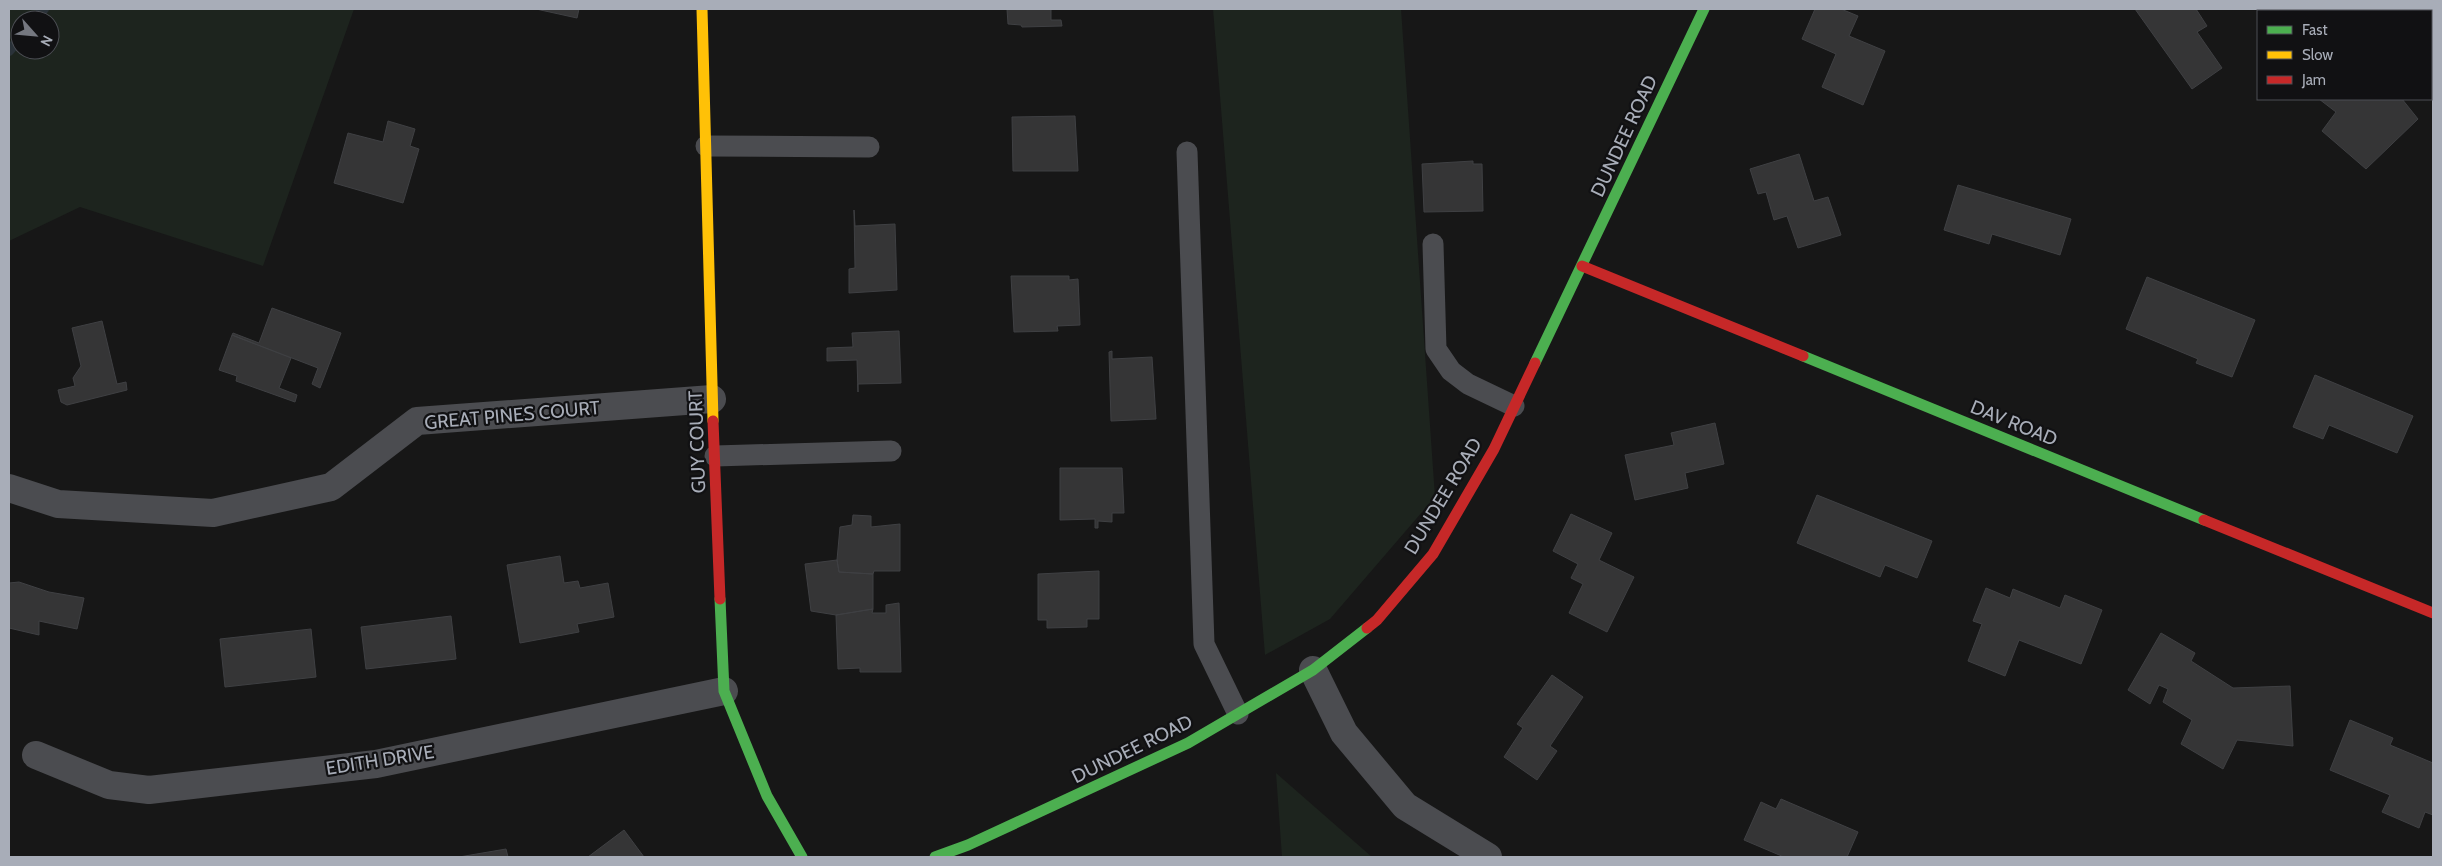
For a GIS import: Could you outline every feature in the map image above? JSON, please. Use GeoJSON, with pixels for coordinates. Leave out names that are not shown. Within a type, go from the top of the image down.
{"type":"FeatureCollection","features":[{"type":"Feature","properties":{"kind":"street","name":"GUY COURT"},"geometry":{"type":"LineString","coordinates":[[702,9],[712,399],[724,691],[767,796],[802,857]]}},
{"type":"Feature","properties":{"kind":"street","name":"DUNDEE ROAD"},"geometry":{"type":"LineString","coordinates":[[935,857],[968,845],[1188,743],[1313,670],[1377,620],[1432,554],[1494,449],[1704,9]]}},
{"type":"Feature","properties":{"kind":"street","name":"DAV ROAD"},"geometry":{"type":"LineString","coordinates":[[1582,266],[2433,613]]}},
{"type":"Feature","properties":{"kind":"street","name":"GREAT PINES COURT"},"geometry":{"type":"LineString","coordinates":[[9,488],[58,504],[213,513],[331,487],[418,421],[712,399]]}},
{"type":"Feature","properties":{"kind":"street"},"geometry":{"type":"LineString","coordinates":[[1313,670],[1344,733],[1405,806],[1488,857]]}},
{"type":"Feature","properties":{"kind":"street","name":"EDITH DRIVE"},"geometry":{"type":"LineString","coordinates":[[36,755],[109,785],[149,790],[376,764],[724,691]]}},
{"type":"Feature","properties":{"kind":"lane"},"geometry":{"type":"LineString","coordinates":[[706,146],[869,147]]}},
{"type":"Feature","properties":{"kind":"lane"},"geometry":{"type":"LineString","coordinates":[[1187,152],[1204,644],[1238,714]]}},
{"type":"Feature","properties":{"kind":"lane"},"geometry":{"type":"LineString","coordinates":[[1433,244],[1436,349],[1451,371],[1468,384],[1514,406]]}},
{"type":"Feature","properties":{"kind":"lane"},"geometry":{"type":"LineString","coordinates":[[715,456],[891,451]]}},
{"type":"Feature","properties":{"kind":"shaded area"},"geometry":{"type":"Polygon","coordinates":[[[9,9],[354,9],[263,266],[80,207],[9,241],[9,9]]]}},
{"type":"Feature","properties":{"kind":"shaded area"},"geometry":{"type":"Polygon","coordinates":[[[1213,9],[1401,9],[1435,497],[1330,619],[1265,655],[1213,9]]]}},
{"type":"Feature","properties":{"kind":"shaded area"},"geometry":{"type":"Polygon","coordinates":[[[1276,773],[1372,857],[1282,857],[1276,773]]]}},
{"type":"Feature","properties":{"kind":"building"},"geometry":{"type":"Polygon","coordinates":[[[536,9],[579,9],[577,18],[536,9]]]}},
{"type":"Feature","properties":{"kind":"building"},"geometry":{"type":"Polygon","coordinates":[[[1007,9],[1051,9],[1051,20],[1061,20],[1062,26],[1022,27],[1021,25],[1008,24],[1007,9]]]}},
{"type":"Feature","properties":{"kind":"building"},"geometry":{"type":"Polygon","coordinates":[[[1815,9],[1841,9],[1858,16],[1849,36],[1885,51],[1863,105],[1822,87],[1836,54],[1802,39],[1815,9]]]}},
{"type":"Feature","properties":{"kind":"building"},"geometry":{"type":"Polygon","coordinates":[[[2135,9],[2196,9],[2207,26],[2197,32],[2222,68],[2192,89],[2135,9]]]}},
{"type":"Feature","properties":{"kind":"building"},"geometry":{"type":"Polygon","coordinates":[[[2433,9],[2433,15],[2432,10],[2394,10],[2433,9]]]}},
{"type":"Feature","properties":{"kind":"building"},"geometry":{"type":"Polygon","coordinates":[[[2320,100],[2403,100],[2418,119],[2366,169],[2322,131],[2336,112],[2320,100]]]}},
{"type":"Feature","properties":{"kind":"building"},"geometry":{"type":"Polygon","coordinates":[[[1075,116],[1078,171],[1013,171],[1012,117],[1075,116]]]}},
{"type":"Feature","properties":{"kind":"building"},"geometry":{"type":"Polygon","coordinates":[[[388,121],[415,129],[410,146],[419,149],[403,203],[334,183],[348,133],[383,142],[388,121]]]}},
{"type":"Feature","properties":{"kind":"building"},"geometry":{"type":"Polygon","coordinates":[[[1799,154],[1814,201],[1828,197],[1841,235],[1798,248],[1787,216],[1774,220],[1766,192],[1758,194],[1750,169],[1799,154]]]}},
{"type":"Feature","properties":{"kind":"building"},"geometry":{"type":"Polygon","coordinates":[[[1473,161],[1473,164],[1482,164],[1483,211],[1424,212],[1422,164],[1473,161]]]}},
{"type":"Feature","properties":{"kind":"building"},"geometry":{"type":"Polygon","coordinates":[[[1958,185],[2071,219],[2060,255],[1992,234],[1989,244],[1944,230],[1958,185]]]}},
{"type":"Feature","properties":{"kind":"building"},"geometry":{"type":"Polygon","coordinates":[[[854,210],[855,226],[895,224],[897,290],[849,293],[849,269],[855,268],[854,210]]]}},
{"type":"Feature","properties":{"kind":"building"},"geometry":{"type":"Polygon","coordinates":[[[1011,276],[1069,276],[1069,280],[1078,279],[1080,325],[1057,326],[1058,331],[1014,332],[1011,276]]]}},
{"type":"Feature","properties":{"kind":"building"},"geometry":{"type":"Polygon","coordinates":[[[2147,277],[2255,320],[2232,377],[2196,363],[2198,359],[2126,329],[2147,277]]]}},
{"type":"Feature","properties":{"kind":"building"},"geometry":{"type":"Polygon","coordinates":[[[272,308],[341,333],[320,388],[312,384],[318,368],[232,335],[233,333],[259,343],[272,308]]]}},
{"type":"Feature","properties":{"kind":"building"},"geometry":{"type":"Polygon","coordinates":[[[102,321],[117,384],[126,382],[127,390],[67,405],[61,402],[58,390],[75,386],[73,378],[81,366],[72,328],[102,321]]]}},
{"type":"Feature","properties":{"kind":"building"},"geometry":{"type":"Polygon","coordinates":[[[899,331],[901,383],[858,384],[858,392],[857,360],[827,361],[827,348],[853,347],[852,333],[899,331]]]}},
{"type":"Feature","properties":{"kind":"building"},"geometry":{"type":"Polygon","coordinates":[[[232,335],[291,358],[279,388],[297,395],[295,402],[236,381],[237,376],[219,370],[232,335]]]}},
{"type":"Feature","properties":{"kind":"building"},"geometry":{"type":"Polygon","coordinates":[[[1112,351],[1112,359],[1152,357],[1156,419],[1111,421],[1109,352],[1112,351]]]}},
{"type":"Feature","properties":{"kind":"building"},"geometry":{"type":"Polygon","coordinates":[[[2315,375],[2413,416],[2397,453],[2329,425],[2323,439],[2293,427],[2315,375]]]}},
{"type":"Feature","properties":{"kind":"building"},"geometry":{"type":"Polygon","coordinates":[[[1715,423],[1724,464],[1685,473],[1688,488],[1635,500],[1625,455],[1674,445],[1671,433],[1715,423]]]}},
{"type":"Feature","properties":{"kind":"building"},"geometry":{"type":"Polygon","coordinates":[[[1060,468],[1122,468],[1124,513],[1112,513],[1112,522],[1098,521],[1098,528],[1095,528],[1095,519],[1060,520],[1060,468]]]}},
{"type":"Feature","properties":{"kind":"building"},"geometry":{"type":"Polygon","coordinates":[[[1817,495],[1932,541],[1917,578],[1885,565],[1880,577],[1797,543],[1817,495]]]}},
{"type":"Feature","properties":{"kind":"building"},"geometry":{"type":"Polygon","coordinates":[[[1571,514],[1612,533],[1599,560],[1634,577],[1607,632],[1569,613],[1583,584],[1571,578],[1578,564],[1553,551],[1571,514]]]}},
{"type":"Feature","properties":{"kind":"building"},"geometry":{"type":"Polygon","coordinates":[[[853,515],[871,516],[871,527],[900,524],[900,571],[874,571],[873,574],[839,572],[837,560],[840,527],[852,525],[853,515]]]}},
{"type":"Feature","properties":{"kind":"building"},"geometry":{"type":"Polygon","coordinates":[[[560,556],[564,583],[578,581],[580,588],[608,583],[614,617],[577,624],[579,632],[520,643],[507,565],[560,556]]]}},
{"type":"Feature","properties":{"kind":"building"},"geometry":{"type":"Polygon","coordinates":[[[837,560],[839,572],[873,574],[873,609],[836,615],[811,611],[805,564],[837,560]]]}},
{"type":"Feature","properties":{"kind":"building"},"geometry":{"type":"Polygon","coordinates":[[[1099,571],[1099,619],[1087,619],[1087,627],[1047,628],[1047,620],[1038,620],[1038,574],[1099,571]]]}},
{"type":"Feature","properties":{"kind":"building"},"geometry":{"type":"Polygon","coordinates":[[[19,582],[49,592],[84,598],[77,629],[39,621],[39,635],[9,628],[9,583],[19,582]]]}},
{"type":"Feature","properties":{"kind":"building"},"geometry":{"type":"Polygon","coordinates":[[[1986,588],[2010,598],[2013,589],[2060,608],[2065,595],[2102,610],[2081,664],[2019,640],[2005,676],[1968,661],[1982,624],[1973,621],[1986,588]]]}},
{"type":"Feature","properties":{"kind":"building"},"geometry":{"type":"Polygon","coordinates":[[[899,603],[901,672],[860,672],[860,668],[838,669],[836,615],[873,609],[872,613],[886,613],[886,605],[899,603]]]}},
{"type":"Feature","properties":{"kind":"building"},"geometry":{"type":"Polygon","coordinates":[[[451,616],[456,659],[366,669],[361,627],[451,616]]]}},
{"type":"Feature","properties":{"kind":"building"},"geometry":{"type":"Polygon","coordinates":[[[311,629],[316,677],[225,687],[220,639],[311,629]]]}},
{"type":"Feature","properties":{"kind":"building"},"geometry":{"type":"Polygon","coordinates":[[[2161,633],[2195,653],[2191,661],[2233,688],[2290,686],[2293,746],[2237,740],[2223,769],[2181,744],[2192,720],[2163,702],[2168,689],[2159,685],[2150,704],[2128,690],[2161,633]]]}},
{"type":"Feature","properties":{"kind":"building"},"geometry":{"type":"Polygon","coordinates":[[[1552,675],[1583,697],[1550,746],[1557,751],[1537,780],[1504,757],[1523,728],[1517,724],[1552,675]]]}},
{"type":"Feature","properties":{"kind":"building"},"geometry":{"type":"Polygon","coordinates":[[[2350,720],[2393,738],[2390,745],[2433,763],[2433,815],[2425,812],[2419,828],[2382,812],[2390,795],[2330,770],[2350,720]]]}},
{"type":"Feature","properties":{"kind":"building"},"geometry":{"type":"Polygon","coordinates":[[[1781,799],[1858,832],[1847,857],[1784,857],[1744,840],[1761,802],[1776,809],[1781,799]]]}},
{"type":"Feature","properties":{"kind":"building"},"geometry":{"type":"Polygon","coordinates":[[[624,830],[644,857],[588,857],[624,830]]]}},
{"type":"Feature","properties":{"kind":"building"},"geometry":{"type":"Polygon","coordinates":[[[506,849],[508,857],[459,857],[506,849]]]}},
{"type":"Feature","properties":{"kind":"traffic: fast"},"geometry":{"type":"LineString","coordinates":[[1535,363],[1704,9]]}},
{"type":"Feature","properties":{"kind":"traffic: fast"},"geometry":{"type":"LineString","coordinates":[[1803,356],[2204,520]]}},
{"type":"Feature","properties":{"kind":"traffic: fast"},"geometry":{"type":"LineString","coordinates":[[720,599],[724,691],[767,796],[802,857]]}},
{"type":"Feature","properties":{"kind":"traffic: fast"},"geometry":{"type":"LineString","coordinates":[[935,857],[968,845],[1188,743],[1313,670],[1367,628]]}},
{"type":"Feature","properties":{"kind":"traffic: slow"},"geometry":{"type":"LineString","coordinates":[[702,9],[713,421]]}},
{"type":"Feature","properties":{"kind":"traffic: jam"},"geometry":{"type":"LineString","coordinates":[[1582,266],[1803,356]]}},
{"type":"Feature","properties":{"kind":"traffic: jam"},"geometry":{"type":"LineString","coordinates":[[1367,628],[1377,620],[1433,554],[1494,449],[1535,363]]}},
{"type":"Feature","properties":{"kind":"traffic: jam"},"geometry":{"type":"LineString","coordinates":[[713,421],[720,599]]}},
{"type":"Feature","properties":{"kind":"traffic: jam"},"geometry":{"type":"LineString","coordinates":[[2204,520],[2433,613]]}}]}
